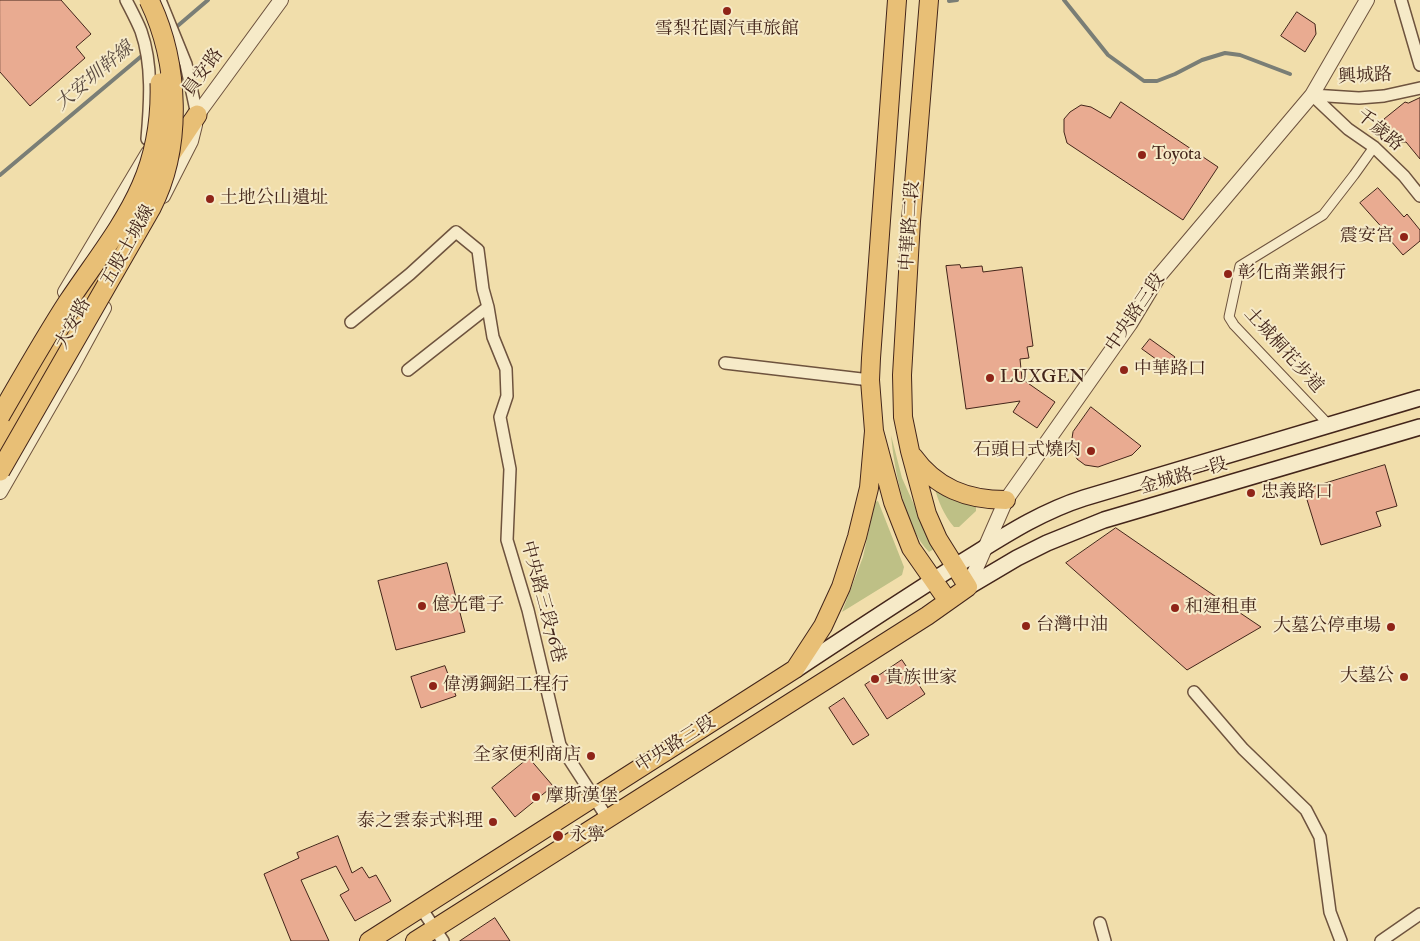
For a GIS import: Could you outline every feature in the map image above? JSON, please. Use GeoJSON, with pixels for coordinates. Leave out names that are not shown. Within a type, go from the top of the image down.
{"type":"FeatureCollection","features":[{"type":"Feature","properties":{"kind":"highway","name":"五股土城線"},"geometry":{"type":"LineString","coordinates":[[0,416],[54,323],[125,220],[148,171],[159,118],[160,78],[154,40],[138,0]]}},
{"type":"Feature","properties":{"kind":"highway","name":"五股土城線"},"geometry":{"type":"LineString","coordinates":[[0,471],[151,208],[160,191],[167,169],[172,144],[171,86],[163,36],[149,0]]}},
{"type":"Feature","properties":{"kind":"highway"},"geometry":{"type":"LineString","coordinates":[[0,443],[148,188],[197,116]]}},
{"type":"Feature","properties":{"kind":"main road","name":"中華路二段"},"geometry":{"type":"LineString","coordinates":[[874,431],[870,380],[897,0]]}},
{"type":"Feature","properties":{"kind":"main road","name":"中華路二段"},"geometry":{"type":"LineString","coordinates":[[929,0],[911,221],[902,375],[903,416],[910,451],[928,514],[938,539],[968,587]]}},
{"type":"Feature","properties":{"kind":"main road","name":"金城路一段"},"geometry":{"type":"LineString","coordinates":[[984,548],[1014,529],[1065,504],[1420,398]]}},
{"type":"Feature","properties":{"kind":"main road","name":"金城路一段"},"geometry":{"type":"LineString","coordinates":[[968,587],[1047,543],[1104,520],[1420,427]]}},
{"type":"Feature","properties":{"kind":"main road"},"geometry":{"type":"LineString","coordinates":[[874,431],[883,470],[901,526],[913,553],[948,601]]}},
{"type":"Feature","properties":{"kind":"main road"},"geometry":{"type":"LineString","coordinates":[[795,670],[823,626],[844,578],[857,537],[868,488],[874,431]]}},
{"type":"Feature","properties":{"kind":"main road"},"geometry":{"type":"LineString","coordinates":[[910,451],[923,470],[961,494],[985,500],[1006,500]]}},
{"type":"Feature","properties":{"kind":"main road","name":"中央路三段"},"geometry":{"type":"LineString","coordinates":[[369,941],[984,548]]}},
{"type":"Feature","properties":{"kind":"main road","name":"中央路三段"},"geometry":{"type":"LineString","coordinates":[[415,941],[439,935],[608,819],[968,587]]}},
{"type":"Feature","properties":{"kind":"street","name":"大安路"},"geometry":{"type":"LineString","coordinates":[[0,402],[145,156],[149,116],[148,67],[141,32],[126,0]]}},
{"type":"Feature","properties":{"kind":"street","name":"大安路"},"geometry":{"type":"LineString","coordinates":[[0,492],[73,365],[180,166],[191,141],[197,116],[186,64],[160,0]]}},
{"type":"Feature","properties":{"kind":"street","name":"員安路"},"geometry":{"type":"LineString","coordinates":[[145,156],[157,141],[197,116],[281,0]]}},
{"type":"Feature","properties":{"kind":"street","name":"中央路三段"},"geometry":{"type":"LineString","coordinates":[[968,587],[1006,500],[1130,324],[1159,276],[1312,95],[1367,0]]}},
{"type":"Feature","properties":{"kind":"street"},"geometry":{"type":"LineString","coordinates":[[1401,0],[1420,65]]}},
{"type":"Feature","properties":{"kind":"street","name":"興城路"},"geometry":{"type":"LineString","coordinates":[[1312,95],[1359,98],[1384,96],[1420,88]]}},
{"type":"Feature","properties":{"kind":"street","name":"千歲路"},"geometry":{"type":"LineString","coordinates":[[1312,95],[1348,129],[1374,147],[1404,176],[1420,196]]}},
{"type":"Feature","properties":{"kind":"street","name":"土城桐花步道"},"geometry":{"type":"LineString","coordinates":[[1329,425],[1240,332],[1229,318],[1240,266],[1322,215],[1374,147]]}},
{"type":"Feature","properties":{"kind":"street","name":"中央路三段76巷"},"geometry":{"type":"LineString","coordinates":[[351,322],[410,274],[456,232],[478,250],[483,289],[493,337],[506,370],[507,396],[500,417],[510,469],[507,540],[528,610],[560,745],[608,819]]}},
{"type":"Feature","properties":{"kind":"street"},"geometry":{"type":"LineString","coordinates":[[408,370],[488,307]]}},
{"type":"Feature","properties":{"kind":"street"},"geometry":{"type":"LineString","coordinates":[[725,363],[870,380]]}},
{"type":"Feature","properties":{"kind":"street"},"geometry":{"type":"LineString","coordinates":[[1194,692],[1243,749],[1306,810],[1320,837],[1330,912],[1340,941]]}},
{"type":"Feature","properties":{"kind":"street"},"geometry":{"type":"LineString","coordinates":[[421,908],[439,935]]}},
{"type":"Feature","properties":{"kind":"street"},"geometry":{"type":"LineString","coordinates":[[1381,941],[1420,914]]}},
{"type":"Feature","properties":{"kind":"street"},"geometry":{"type":"LineString","coordinates":[[1100,923],[1105,941]]}},
{"type":"Feature","properties":{"kind":"green space"},"geometry":{"type":"Polygon","coordinates":[[[891,435],[902,478],[934,549],[929,552],[913,528],[907,513],[898,480],[891,435]]]}},
{"type":"Feature","properties":{"kind":"green space"},"geometry":{"type":"Polygon","coordinates":[[[934,486],[976,505],[976,511],[959,527],[954,527],[942,508],[934,486]]]}},
{"type":"Feature","properties":{"kind":"green space"},"geometry":{"type":"Polygon","coordinates":[[[878,501],[904,567],[902,575],[842,612],[863,557],[875,502],[878,501]]]}},
{"type":"Feature","properties":{"kind":"building"},"geometry":{"type":"Polygon","coordinates":[[[0,0],[61,0],[91,34],[76,47],[85,58],[30,106],[0,72],[0,0]]]}},
{"type":"Feature","properties":{"kind":"building"},"geometry":{"type":"Polygon","coordinates":[[[1297,12],[1315,24],[1316,34],[1305,52],[1281,36],[1297,12]]]}},
{"type":"Feature","properties":{"kind":"building"},"geometry":{"type":"Polygon","coordinates":[[[1420,98],[1420,159],[1406,142],[1391,142],[1382,130],[1382,125],[1385,123],[1384,119],[1405,102],[1408,103],[1420,98]]]}},
{"type":"Feature","properties":{"kind":"building","name":"Toyota"},"geometry":{"type":"Polygon","coordinates":[[[1121,102],[1218,167],[1183,220],[1067,143],[1064,132],[1064,119],[1070,112],[1081,105],[1091,107],[1110,118],[1121,102]]]}},
{"type":"Feature","properties":{"kind":"building"},"geometry":{"type":"Polygon","coordinates":[[[1378,188],[1404,217],[1407,214],[1420,230],[1420,241],[1403,255],[1384,233],[1386,232],[1360,203],[1378,188]]]}},
{"type":"Feature","properties":{"kind":"building"},"geometry":{"type":"Polygon","coordinates":[[[960,265],[961,268],[982,266],[983,272],[1022,267],[1033,346],[1027,347],[1029,358],[1020,359],[1022,379],[1055,402],[1037,428],[1013,412],[1020,401],[966,409],[946,266],[960,265]]]}},
{"type":"Feature","properties":{"kind":"building"},"geometry":{"type":"Polygon","coordinates":[[[1150,339],[1175,357],[1167,367],[1142,349],[1150,339]]]}},
{"type":"Feature","properties":{"kind":"building"},"geometry":{"type":"Polygon","coordinates":[[[1091,407],[1141,446],[1132,455],[1098,467],[1085,465],[1077,459],[1071,445],[1073,432],[1091,407]]]}},
{"type":"Feature","properties":{"kind":"building"},"geometry":{"type":"Polygon","coordinates":[[[1385,465],[1397,506],[1376,512],[1381,526],[1321,545],[1304,490],[1385,465]]]}},
{"type":"Feature","properties":{"kind":"building","name":"和運租車"},"geometry":{"type":"Polygon","coordinates":[[[1116,528],[1261,627],[1187,670],[1066,563],[1116,528]]]}},
{"type":"Feature","properties":{"kind":"building","name":"億光電子"},"geometry":{"type":"Polygon","coordinates":[[[447,563],[465,632],[396,650],[378,581],[447,563]]]}},
{"type":"Feature","properties":{"kind":"building"},"geometry":{"type":"Polygon","coordinates":[[[902,660],[925,694],[887,719],[865,685],[902,660]]]}},
{"type":"Feature","properties":{"kind":"building","name":"偉湧鋼鋁工程行"},"geometry":{"type":"Polygon","coordinates":[[[445,666],[456,696],[421,708],[411,677],[445,666]]]}},
{"type":"Feature","properties":{"kind":"building"},"geometry":{"type":"Polygon","coordinates":[[[844,698],[869,735],[853,745],[829,708],[844,698]]]}},
{"type":"Feature","properties":{"kind":"building"},"geometry":{"type":"Polygon","coordinates":[[[529,758],[553,786],[515,817],[492,788],[529,758]]]}},
{"type":"Feature","properties":{"kind":"building"},"geometry":{"type":"Polygon","coordinates":[[[338,836],[352,873],[362,867],[369,878],[376,875],[391,901],[355,921],[340,895],[349,890],[336,866],[301,880],[329,941],[291,941],[264,874],[299,858],[297,853],[338,836]]]}},
{"type":"Feature","properties":{"kind":"building"},"geometry":{"type":"Polygon","coordinates":[[[495,918],[510,941],[460,941],[495,918]]]}},
{"type":"Feature","properties":{"kind":"waterway","name":"大安圳幹線"},"geometry":{"type":"LineString","coordinates":[[174,29],[208,0]]}},
{"type":"Feature","properties":{"kind":"waterway"},"geometry":{"type":"LineString","coordinates":[[949,1],[957,0]]}},
{"type":"Feature","properties":{"kind":"waterway"},"geometry":{"type":"LineString","coordinates":[[1064,0],[1108,55],[1144,81],[1157,81],[1202,60],[1225,53],[1240,55],[1290,74]]}},
{"type":"Feature","properties":{"kind":"waterway","name":"大安圳幹線"},"geometry":{"type":"LineString","coordinates":[[0,175],[144,54]]}},
{"type":"Feature","properties":{"kind":"place","name":"雪梨花園汽車旅館"},"geometry":{"type":"Point","coordinates":[727,11]}},
{"type":"Feature","properties":{"kind":"place","name":"Toyota"},"geometry":{"type":"Point","coordinates":[1142,155]}},
{"type":"Feature","properties":{"kind":"place","name":"土地公山遺址"},"geometry":{"type":"Point","coordinates":[210,199]}},
{"type":"Feature","properties":{"kind":"place","name":"震安宮"},"geometry":{"type":"Point","coordinates":[1404,237]}},
{"type":"Feature","properties":{"kind":"place","name":"彰化商業銀行"},"geometry":{"type":"Point","coordinates":[1228,274]}},
{"type":"Feature","properties":{"kind":"place","name":"中華路口"},"geometry":{"type":"Point","coordinates":[1124,370]}},
{"type":"Feature","properties":{"kind":"place","name":"LUXGEN"},"geometry":{"type":"Point","coordinates":[990,378]}},
{"type":"Feature","properties":{"kind":"place","name":"石頭日式燒肉"},"geometry":{"type":"Point","coordinates":[1091,451]}},
{"type":"Feature","properties":{"kind":"place","name":"忠義路口"},"geometry":{"type":"Point","coordinates":[1251,493]}},
{"type":"Feature","properties":{"kind":"place","name":"億光電子"},"geometry":{"type":"Point","coordinates":[422,606]}},
{"type":"Feature","properties":{"kind":"place","name":"和運租車"},"geometry":{"type":"Point","coordinates":[1175,608]}},
{"type":"Feature","properties":{"kind":"place","name":"台灣中油"},"geometry":{"type":"Point","coordinates":[1026,626]}},
{"type":"Feature","properties":{"kind":"place","name":"大墓公停車場"},"geometry":{"type":"Point","coordinates":[1391,627]}},
{"type":"Feature","properties":{"kind":"place","name":"大墓公"},"geometry":{"type":"Point","coordinates":[1404,677]}},
{"type":"Feature","properties":{"kind":"place","name":"貴族世家"},"geometry":{"type":"Point","coordinates":[875,679]}},
{"type":"Feature","properties":{"kind":"place","name":"偉湧鋼鋁工程行"},"geometry":{"type":"Point","coordinates":[433,686]}},
{"type":"Feature","properties":{"kind":"place","name":"全家便利商店"},"geometry":{"type":"Point","coordinates":[591,756]}},
{"type":"Feature","properties":{"kind":"place","name":"摩斯漢堡"},"geometry":{"type":"Point","coordinates":[536,797]}},
{"type":"Feature","properties":{"kind":"place","name":"泰之雲泰式料理"},"geometry":{"type":"Point","coordinates":[493,822]}},
{"type":"Feature","properties":{"kind":"place","name":"永寧"},"geometry":{"type":"Point","coordinates":[558,836]}}]}
